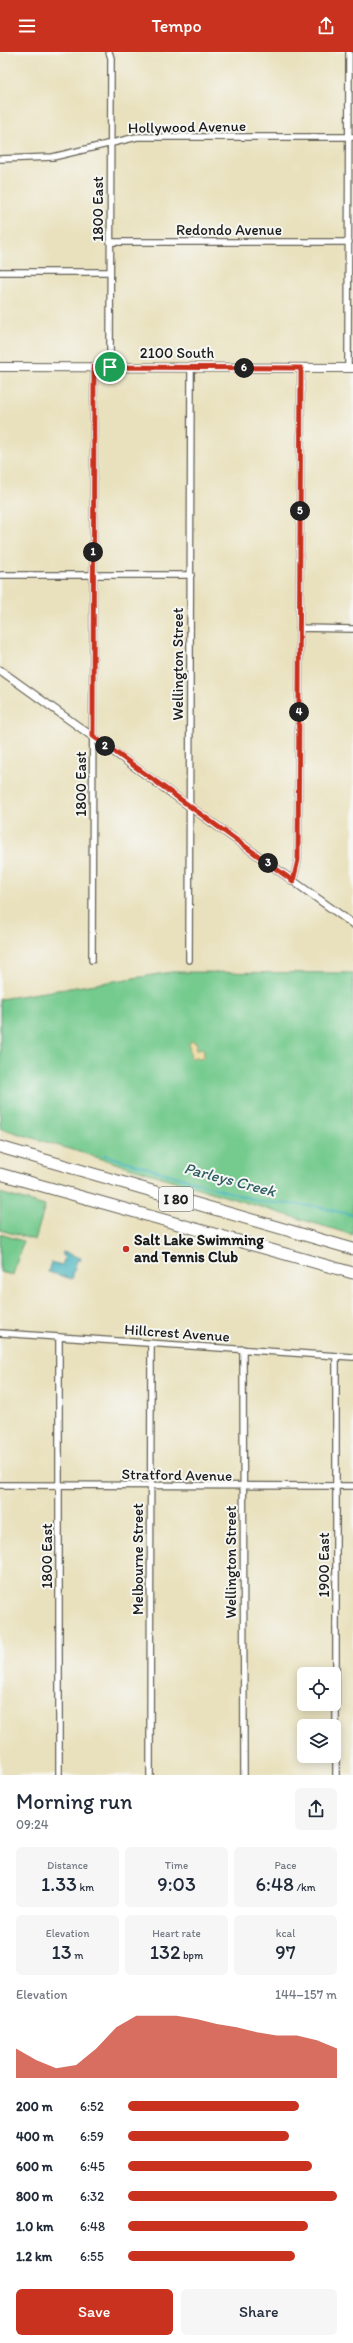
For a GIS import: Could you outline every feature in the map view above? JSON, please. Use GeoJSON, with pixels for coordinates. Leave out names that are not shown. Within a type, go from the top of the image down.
{"type":"FeatureCollection","features":[{"type":"Feature","properties":{"kind":"highway","name":"I 80"},"geometry":{"type":"LineString","coordinates":[[0,1147],[353,1249]]}},
{"type":"Feature","properties":{"kind":"highway","name":"I 80"},"geometry":{"type":"LineString","coordinates":[[0,1174],[353,1273]]}},
{"type":"Feature","properties":{"kind":"main road","name":"2100 South"},"geometry":{"type":"LineString","coordinates":[[0,367],[351,368]]}},
{"type":"Feature","properties":{"kind":"street","name":"1800 East"},"geometry":{"type":"LineString","coordinates":[[109,52],[111,58],[110,367]]}},
{"type":"Feature","properties":{"kind":"street"},"geometry":{"type":"LineString","coordinates":[[349,52],[351,137],[351,218],[349,242],[351,291],[351,368]]}},
{"type":"Feature","properties":{"kind":"street","name":"Hollywood Avenue"},"geometry":{"type":"LineString","coordinates":[[0,159],[53,157],[137,138],[351,137]]}},
{"type":"Feature","properties":{"kind":"street","name":"Redondo Avenue"},"geometry":{"type":"LineString","coordinates":[[110,242],[349,242]]}},
{"type":"Feature","properties":{"kind":"street"},"geometry":{"type":"LineString","coordinates":[[0,272],[110,272]]}},
{"type":"Feature","properties":{"kind":"street","name":"1800 East"},"geometry":{"type":"LineString","coordinates":[[92,960],[94,367]]}},
{"type":"Feature","properties":{"kind":"street","name":"Wellington Street"},"geometry":{"type":"LineString","coordinates":[[189,960],[191,367]]}},
{"type":"Feature","properties":{"kind":"street"},"geometry":{"type":"LineString","coordinates":[[293,881],[298,860],[301,368]]}},
{"type":"Feature","properties":{"kind":"street"},"geometry":{"type":"LineString","coordinates":[[0,575],[191,575]]}},
{"type":"Feature","properties":{"kind":"street"},"geometry":{"type":"LineString","coordinates":[[299,628],[353,629]]}},
{"type":"Feature","properties":{"kind":"street"},"geometry":{"type":"LineString","coordinates":[[0,670],[353,924]]}},
{"type":"Feature","properties":{"kind":"street","name":"Hillcrest Avenue"},"geometry":{"type":"LineString","coordinates":[[0,1333],[353,1357]]}},
{"type":"Feature","properties":{"kind":"street","name":"1800 East"},"geometry":{"type":"LineString","coordinates":[[59,1337],[59,1775]]}},
{"type":"Feature","properties":{"kind":"street","name":"Melbourne Street"},"geometry":{"type":"LineString","coordinates":[[150,1775],[151,1344]]}},
{"type":"Feature","properties":{"kind":"street","name":"Wellington Street"},"geometry":{"type":"LineString","coordinates":[[243,1350],[244,1775]]}},
{"type":"Feature","properties":{"kind":"street","name":"1900 East"},"geometry":{"type":"LineString","coordinates":[[336,1356],[336,1775]]}},
{"type":"Feature","properties":{"kind":"street","name":"Stratford Avenue"},"geometry":{"type":"LineString","coordinates":[[0,1485],[243,1487],[353,1486]]}},
{"type":"Feature","properties":{"kind":"green space"},"geometry":{"type":"Polygon","coordinates":[[[172,972],[353,973],[353,1235],[0,1128],[0,999],[172,972]]]}},
{"type":"Feature","properties":{"kind":"green space"},"geometry":{"type":"Polygon","coordinates":[[[0,1193],[45,1206],[35,1240],[0,1230],[0,1193]]]}},
{"type":"Feature","properties":{"kind":"green space"},"geometry":{"type":"Polygon","coordinates":[[[0,1234],[23,1241],[13,1275],[0,1272],[0,1234]]]}},
{"type":"Feature","properties":{"kind":"sand"},"geometry":{"type":"Polygon","coordinates":[[[191,1041],[197,1043],[196,1050],[201,1048],[204,1050],[203,1058],[198,1059],[196,1056],[191,1059],[189,1045],[191,1041]]]}},
{"type":"Feature","properties":{"kind":"water"},"geometry":{"type":"Polygon","coordinates":[[[63,1252],[81,1258],[80,1261],[77,1260],[72,1279],[48,1272],[51,1262],[62,1265],[65,1257],[62,1256],[63,1252]]]}},
{"type":"Feature","properties":{"kind":"waterway","name":"Parleys Creek"},"geometry":{"type":"LineString","coordinates":[[104,1155],[262,1202],[314,1206],[353,1215]]}},
{"type":"Feature","properties":{"kind":"place","name":"Salt Lake Swimming and Tennis Club"},"geometry":{"type":"Point","coordinates":[126,1249]}},
{"type":"Feature","properties":{"kind":"route"},"geometry":{"type":"LineString","coordinates":[[94,367],[110,367],[301,368],[298,860],[293,881],[248,850],[93,736],[94,367]]}}]}
